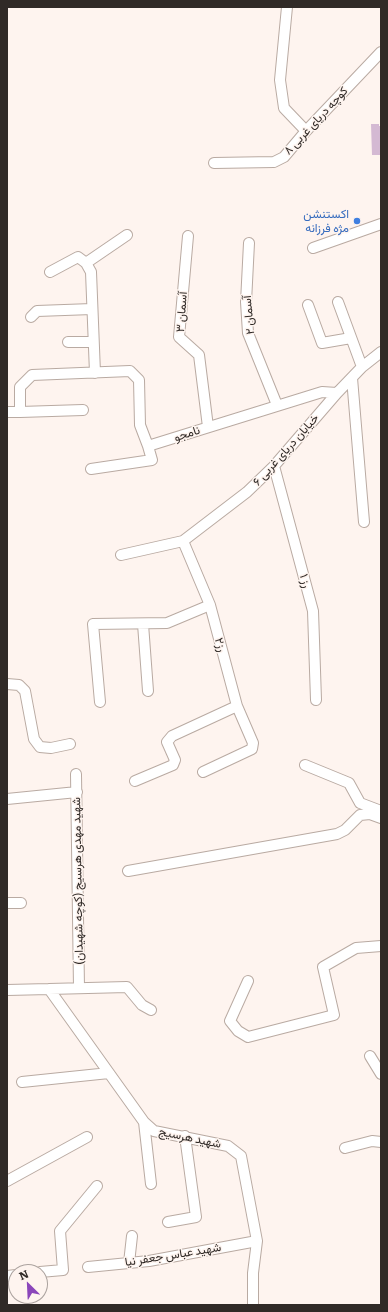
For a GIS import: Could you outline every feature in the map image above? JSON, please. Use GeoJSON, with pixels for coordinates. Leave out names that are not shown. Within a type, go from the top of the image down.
{"type":"FeatureCollection","features":[{"type":"Feature","properties":{"kind":"street"},"geometry":{"type":"LineString","coordinates":[[287,7],[280,80],[284,108],[306,131]]}},
{"type":"Feature","properties":{"kind":"street","name":"کوچه دریای غربی ۸"},"geometry":{"type":"LineString","coordinates":[[214,163],[274,162],[284,157],[306,131],[381,52]]}},
{"type":"Feature","properties":{"kind":"street"},"geometry":{"type":"LineString","coordinates":[[313,248],[381,224]]}},
{"type":"Feature","properties":{"kind":"street"},"geometry":{"type":"LineString","coordinates":[[86,263],[127,235]]}},
{"type":"Feature","properties":{"kind":"street","name":"آسمان ۳"},"geometry":{"type":"LineString","coordinates":[[188,236],[179,336],[199,355],[208,427]]}},
{"type":"Feature","properties":{"kind":"street","name":"آسمان ۲"},"geometry":{"type":"LineString","coordinates":[[248,244],[246,302],[248,333],[277,405]]}},
{"type":"Feature","properties":{"kind":"street"},"geometry":{"type":"LineString","coordinates":[[50,272],[78,257],[86,263],[91,272],[95,372]]}},
{"type":"Feature","properties":{"kind":"street"},"geometry":{"type":"LineString","coordinates":[[338,302],[362,367]]}},
{"type":"Feature","properties":{"kind":"street"},"geometry":{"type":"LineString","coordinates":[[308,305],[322,343],[352,338]]}},
{"type":"Feature","properties":{"kind":"street"},"geometry":{"type":"LineString","coordinates":[[31,317],[38,311],[92,309]]}},
{"type":"Feature","properties":{"kind":"street"},"geometry":{"type":"LineString","coordinates":[[68,342],[93,342]]}},
{"type":"Feature","properties":{"kind":"street","name":"خیابان دریای غربی ۶"},"geometry":{"type":"LineString","coordinates":[[183,541],[247,492],[274,466],[337,393],[362,367],[381,352]]}},
{"type":"Feature","properties":{"kind":"street"},"geometry":{"type":"LineString","coordinates":[[20,412],[20,388],[32,375],[130,371],[139,380],[140,425],[152,460],[91,469]]}},
{"type":"Feature","properties":{"kind":"street"},"geometry":{"type":"LineString","coordinates":[[352,378],[364,522]]}},
{"type":"Feature","properties":{"kind":"street","name":"نامجو"},"geometry":{"type":"LineString","coordinates":[[148,446],[322,392],[337,393]]}},
{"type":"Feature","properties":{"kind":"street"},"geometry":{"type":"LineString","coordinates":[[7,412],[83,410]]}},
{"type":"Feature","properties":{"kind":"street","name":"رز ۱"},"geometry":{"type":"LineString","coordinates":[[274,466],[313,611],[316,700]]}},
{"type":"Feature","properties":{"kind":"street"},"geometry":{"type":"LineString","coordinates":[[121,555],[183,541]]}},
{"type":"Feature","properties":{"kind":"street","name":"رز۲"},"geometry":{"type":"LineString","coordinates":[[183,541],[210,605],[237,706],[253,743],[252,749],[203,772]]}},
{"type":"Feature","properties":{"kind":"street"},"geometry":{"type":"LineString","coordinates":[[100,702],[93,624],[144,624],[167,622],[210,605]]}},
{"type":"Feature","properties":{"kind":"street"},"geometry":{"type":"LineString","coordinates":[[144,624],[148,691]]}},
{"type":"Feature","properties":{"kind":"street"},"geometry":{"type":"LineString","coordinates":[[7,684],[19,685],[26,691],[34,739],[40,746],[51,748],[70,744]]}},
{"type":"Feature","properties":{"kind":"street"},"geometry":{"type":"LineString","coordinates":[[135,781],[173,765],[175,760],[167,742],[172,736],[237,706]]}},
{"type":"Feature","properties":{"kind":"street"},"geometry":{"type":"LineString","coordinates":[[305,765],[349,783],[360,803],[381,811]]}},
{"type":"Feature","properties":{"kind":"street","name":"شهید مهدی هرسیج (کوچه شهیدان)"},"geometry":{"type":"LineString","coordinates":[[76,774],[79,988]]}},
{"type":"Feature","properties":{"kind":"street"},"geometry":{"type":"LineString","coordinates":[[7,799],[77,792]]}},
{"type":"Feature","properties":{"kind":"street"},"geometry":{"type":"LineString","coordinates":[[128,871],[337,834],[344,830],[360,815],[370,814],[381,818]]}},
{"type":"Feature","properties":{"kind":"street"},"geometry":{"type":"LineString","coordinates":[[7,903],[21,903]]}},
{"type":"Feature","properties":{"kind":"street"},"geometry":{"type":"LineString","coordinates":[[248,981],[230,1021],[238,1031],[248,1037],[334,1015],[323,967],[356,948],[381,946]]}},
{"type":"Feature","properties":{"kind":"street"},"geometry":{"type":"LineString","coordinates":[[7,990],[127,987],[142,1005],[151,1010]]}},
{"type":"Feature","properties":{"kind":"street","name":"شهید هرسیج"},"geometry":{"type":"LineString","coordinates":[[48,989],[144,1122],[154,1131],[185,1136],[228,1146],[240,1156],[257,1241],[253,1273],[253,1305]]}},
{"type":"Feature","properties":{"kind":"street"},"geometry":{"type":"LineString","coordinates":[[370,1056],[381,1074]]}},
{"type":"Feature","properties":{"kind":"street"},"geometry":{"type":"LineString","coordinates":[[22,1082],[109,1073]]}},
{"type":"Feature","properties":{"kind":"street"},"geometry":{"type":"LineString","coordinates":[[144,1122],[152,1184]]}},
{"type":"Feature","properties":{"kind":"street"},"geometry":{"type":"LineString","coordinates":[[168,1222],[196,1217],[185,1136]]}},
{"type":"Feature","properties":{"kind":"street"},"geometry":{"type":"LineString","coordinates":[[7,1181],[87,1137]]}},
{"type":"Feature","properties":{"kind":"street"},"geometry":{"type":"LineString","coordinates":[[345,1148],[372,1141],[381,1142]]}},
{"type":"Feature","properties":{"kind":"street"},"geometry":{"type":"LineString","coordinates":[[48,1271],[63,1270],[60,1231],[97,1186]]}},
{"type":"Feature","properties":{"kind":"street"},"geometry":{"type":"LineString","coordinates":[[129,1263],[132,1236]]}},
{"type":"Feature","properties":{"kind":"street","name":"شهید عباس جعفر نیا"},"geometry":{"type":"LineString","coordinates":[[88,1267],[149,1261],[257,1241]]}},
{"type":"Feature","properties":{"kind":"building"},"geometry":{"type":"Polygon","coordinates":[[[371,124],[379,124],[379,126],[381,126],[381,155],[372,155],[371,124]]]}},
{"type":"Feature","properties":{"kind":"place","name":"اکستنشن مژه فرزانه"},"geometry":{"type":"Point","coordinates":[357,221]}}]}
